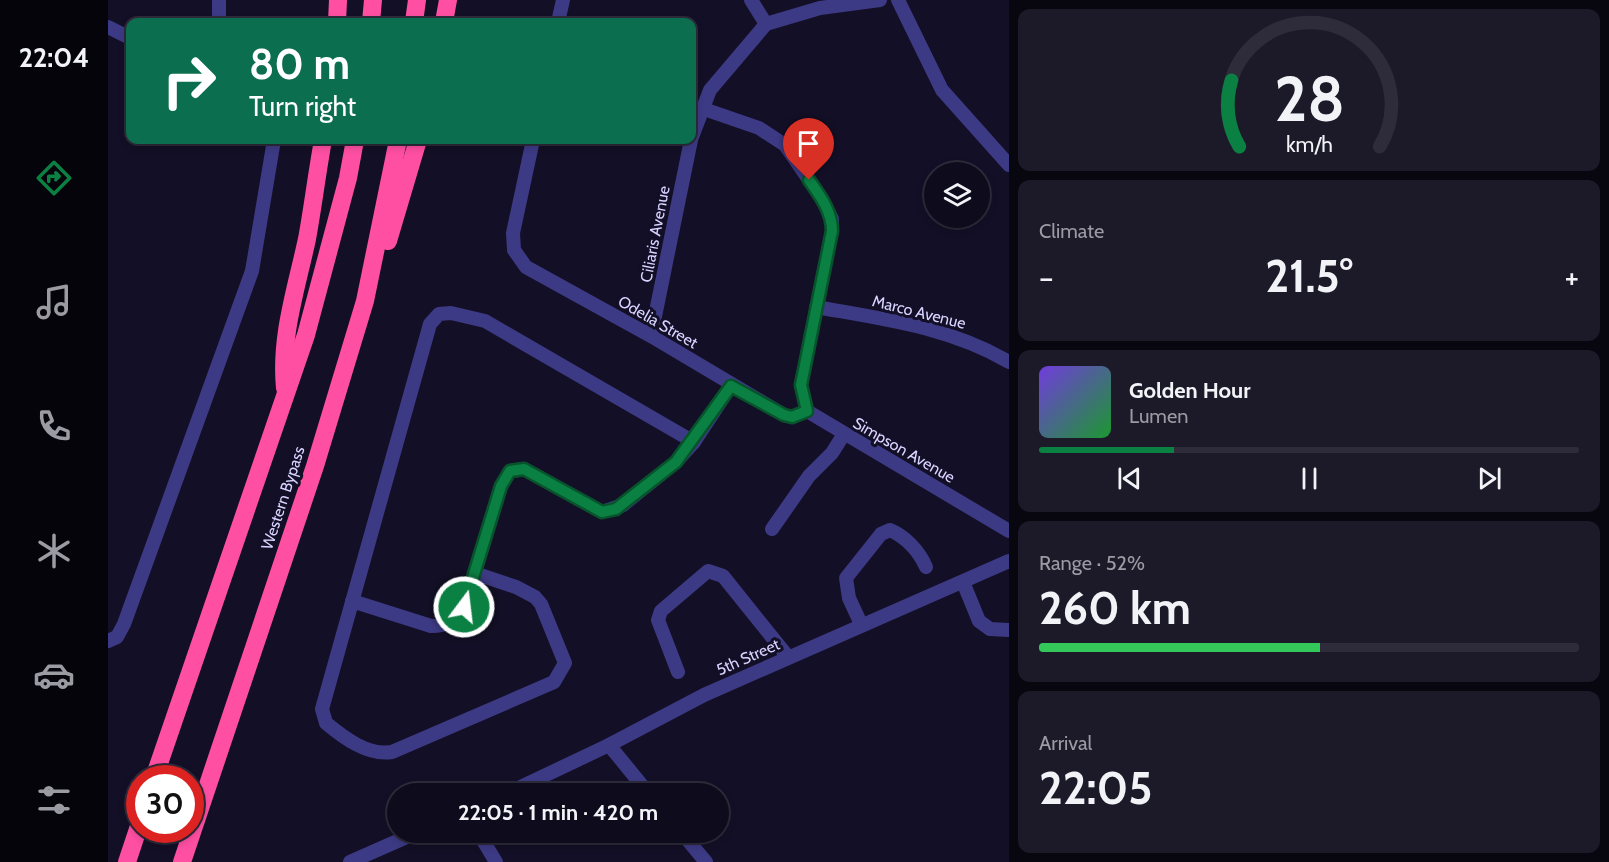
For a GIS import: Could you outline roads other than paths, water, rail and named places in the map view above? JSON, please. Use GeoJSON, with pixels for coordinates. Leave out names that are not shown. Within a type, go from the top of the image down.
{"type":"FeatureCollection","features":[{"type":"Feature","properties":{"kind":"highway"},"geometry":{"type":"LineString","coordinates":[[337,18],[338,0]]}},
{"type":"Feature","properties":{"kind":"highway"},"geometry":{"type":"LineString","coordinates":[[371,18],[373,0]]}},
{"type":"Feature","properties":{"kind":"highway"},"geometry":{"type":"LineString","coordinates":[[415,18],[417,0]]}},
{"type":"Feature","properties":{"kind":"highway"},"geometry":{"type":"LineString","coordinates":[[445,18],[448,0]]}},
{"type":"Feature","properties":{"kind":"highway"},"geometry":{"type":"LineString","coordinates":[[286,393],[283,362],[288,317],[307,239],[321,144]]}},
{"type":"Feature","properties":{"kind":"highway","name":"Western Bypass"},"geometry":{"type":"LineString","coordinates":[[158,765],[306,335],[348,178],[354,144]]}},
{"type":"Feature","properties":{"kind":"highway","name":"Western Bypass"},"geometry":{"type":"LineString","coordinates":[[182,862],[315,466],[365,301],[397,144]]}},
{"type":"Feature","properties":{"kind":"highway"},"geometry":{"type":"LineString","coordinates":[[365,301],[380,267],[417,144]]}},
{"type":"Feature","properties":{"kind":"highway"},"geometry":{"type":"LineString","coordinates":[[127,862],[133,843]]}},
{"type":"Feature","properties":{"kind":"street"},"geometry":{"type":"LineString","coordinates":[[219,0],[219,18]]}},
{"type":"Feature","properties":{"kind":"street"},"geometry":{"type":"LineString","coordinates":[[559,18],[563,0]]}},
{"type":"Feature","properties":{"kind":"street"},"geometry":{"type":"LineString","coordinates":[[751,0],[766,24],[820,8],[880,0]]}},
{"type":"Feature","properties":{"kind":"street"},"geometry":{"type":"LineString","coordinates":[[898,0],[942,90],[1009,165]]}},
{"type":"Feature","properties":{"kind":"street","name":"Ciliaris Avenue"},"geometry":{"type":"LineString","coordinates":[[696,123],[710,90],[766,24]]}},
{"type":"Feature","properties":{"kind":"street"},"geometry":{"type":"LineString","coordinates":[[108,27],[126,36]]}},
{"type":"Feature","properties":{"kind":"street"},"geometry":{"type":"LineString","coordinates":[[701,108],[759,128],[785,145],[821,197],[832,219],[832,231],[801,385],[807,411]]}},
{"type":"Feature","properties":{"kind":"street"},"geometry":{"type":"LineString","coordinates":[[108,641],[117,637],[124,624],[252,271],[273,144]]}},
{"type":"Feature","properties":{"kind":"street","name":"Odelia Street"},"geometry":{"type":"LineString","coordinates":[[532,144],[513,233],[514,250],[526,267],[651,336],[731,386],[784,415],[792,417],[807,411]]}},
{"type":"Feature","properties":{"kind":"street","name":"Ciliaris Avenue"},"geometry":{"type":"LineString","coordinates":[[651,336],[690,144]]}},
{"type":"Feature","properties":{"kind":"street","name":"Marco Avenue"},"geometry":{"type":"LineString","coordinates":[[816,307],[945,332],[976,344],[1009,362]]}},
{"type":"Feature","properties":{"kind":"street"},"geometry":{"type":"LineString","coordinates":[[474,573],[516,587],[535,597],[541,604],[566,663],[554,682],[402,750],[384,753],[363,747],[326,723],[322,709],[430,324],[439,314],[451,313],[485,321],[694,442]]}},
{"type":"Feature","properties":{"kind":"street"},"geometry":{"type":"LineString","coordinates":[[352,602],[431,626],[444,626],[460,616],[501,486],[510,471],[524,469],[595,509],[609,512],[623,506],[676,462],[694,442],[731,386]]}},
{"type":"Feature","properties":{"kind":"street","name":"Simpson Avenue"},"geometry":{"type":"LineString","coordinates":[[807,411],[1009,531]]}},
{"type":"Feature","properties":{"kind":"street"},"geometry":{"type":"LineString","coordinates":[[772,529],[809,476],[832,453],[844,434]]}},
{"type":"Feature","properties":{"kind":"street"},"geometry":{"type":"LineString","coordinates":[[861,624],[849,598],[846,578],[881,534],[890,530],[895,532],[916,549],[926,567]]}},
{"type":"Feature","properties":{"kind":"street","name":"5th Street"},"geometry":{"type":"LineString","coordinates":[[529,783],[609,745],[694,700],[861,624],[1009,561]]}},
{"type":"Feature","properties":{"kind":"street"},"geometry":{"type":"LineString","coordinates":[[678,672],[658,620],[661,611],[708,571],[723,576],[788,657]]}},
{"type":"Feature","properties":{"kind":"street"},"geometry":{"type":"LineString","coordinates":[[963,582],[979,621],[990,629],[1000,627],[1009,630]]}},
{"type":"Feature","properties":{"kind":"street"},"geometry":{"type":"LineString","coordinates":[[609,745],[640,783]]}},
{"type":"Feature","properties":{"kind":"street"},"geometry":{"type":"LineString","coordinates":[[350,862],[393,843]]}},
{"type":"Feature","properties":{"kind":"street"},"geometry":{"type":"LineString","coordinates":[[485,843],[496,862]]}},
{"type":"Feature","properties":{"kind":"street"},"geometry":{"type":"LineString","coordinates":[[690,843],[706,862]]}}]}
